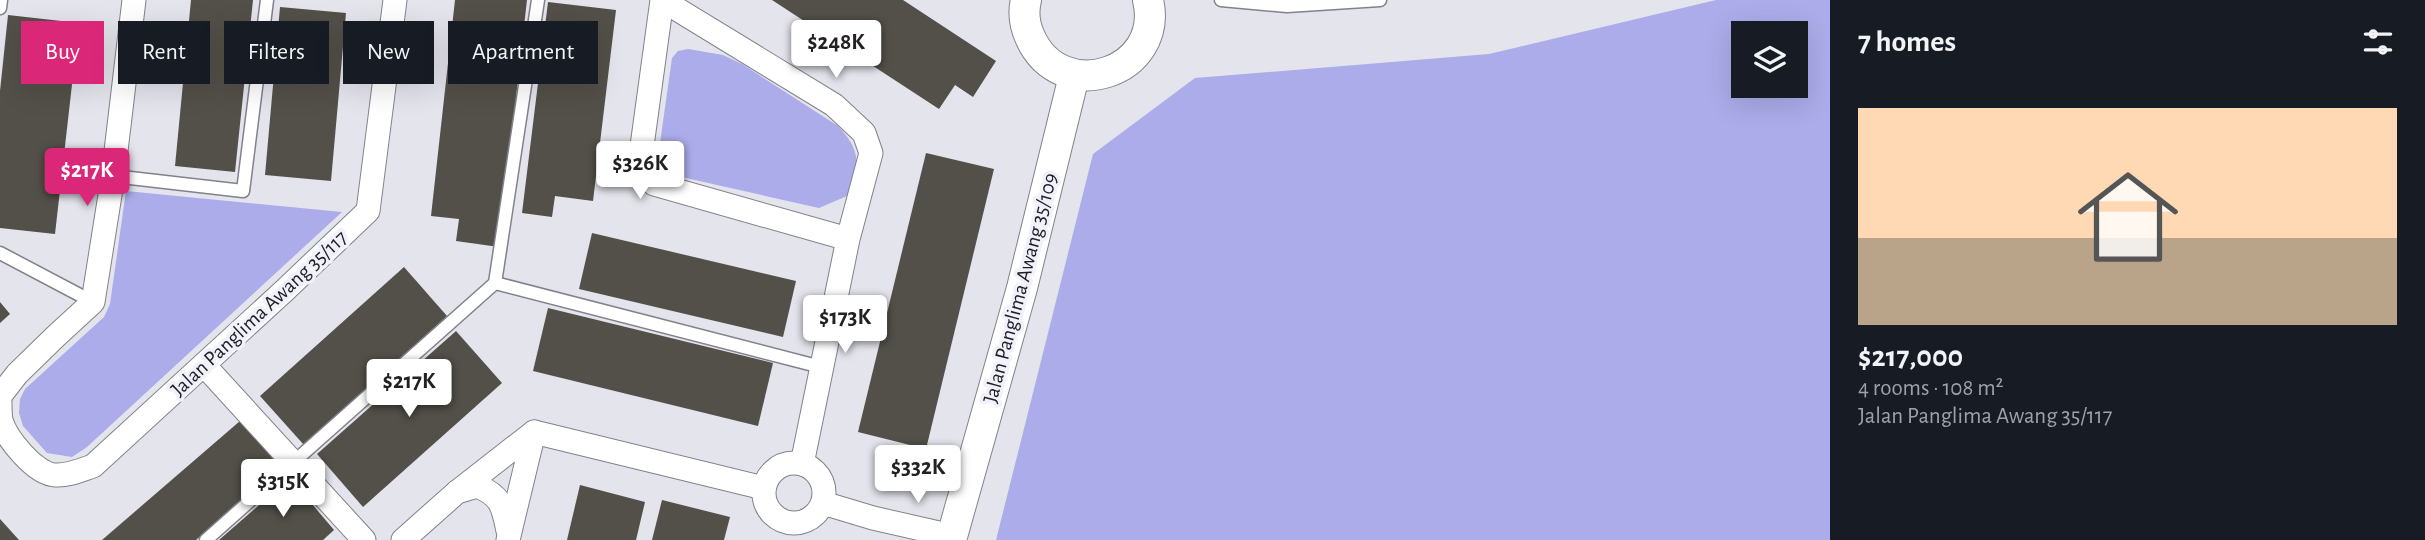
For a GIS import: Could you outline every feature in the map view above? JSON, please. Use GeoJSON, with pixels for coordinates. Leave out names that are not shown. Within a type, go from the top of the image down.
{"type":"FeatureCollection","features":[{"type":"Feature","properties":{"kind":"street"},"geometry":{"type":"LineString","coordinates":[[0,396],[36,355],[93,302],[113,176],[134,0]]}},
{"type":"Feature","properties":{"kind":"street","name":"Jalan Panglima Awang 35/117"},"geometry":{"type":"LineString","coordinates":[[0,403],[2,421],[21,454],[52,475],[68,474],[93,466],[368,211],[395,0]]}},
{"type":"Feature","properties":{"kind":"street"},"geometry":{"type":"LineString","coordinates":[[802,464],[848,239],[871,153],[864,133],[834,105],[662,0],[642,146],[644,166],[654,184],[848,239]]}},
{"type":"Feature","properties":{"kind":"street"},"geometry":{"type":"LineString","coordinates":[[1026,0],[1026,28],[1034,47],[1049,63],[1074,76],[1108,73],[1126,63],[1140,48],[1148,30],[1151,10],[1148,0]]}},
{"type":"Feature","properties":{"kind":"street","name":"Jalan Panglima Awang 35/109"},"geometry":{"type":"LineString","coordinates":[[952,538],[1022,288],[1074,76]]}},
{"type":"Feature","properties":{"kind":"street"},"geometry":{"type":"LineString","coordinates":[[204,365],[364,540]]}},
{"type":"Feature","properties":{"kind":"street"},"geometry":{"type":"LineString","coordinates":[[534,432],[764,488]]}},
{"type":"Feature","properties":{"kind":"street"},"geometry":{"type":"LineString","coordinates":[[403,540],[457,492],[534,432]]}},
{"type":"Feature","properties":{"kind":"street"},"geometry":{"type":"LineString","coordinates":[[508,537],[534,432]]}},
{"type":"Feature","properties":{"kind":"street"},"geometry":{"type":"LineString","coordinates":[[802,464],[811,468],[822,483],[825,493],[819,511],[805,522],[785,531],[772,514],[764,497],[764,488],[774,471],[782,465],[802,464]]}},
{"type":"Feature","properties":{"kind":"street"},"geometry":{"type":"LineString","coordinates":[[457,492],[477,486],[492,492],[503,506],[508,537]]}},
{"type":"Feature","properties":{"kind":"street"},"geometry":{"type":"LineString","coordinates":[[823,503],[952,538]]}},
{"type":"Feature","properties":{"kind":"lane"},"geometry":{"type":"LineString","coordinates":[[0,8],[1,0]]}},
{"type":"Feature","properties":{"kind":"lane"},"geometry":{"type":"LineString","coordinates":[[113,176],[243,191],[267,0]]}},
{"type":"Feature","properties":{"kind":"lane"},"geometry":{"type":"LineString","coordinates":[[206,540],[495,283],[538,0]]}},
{"type":"Feature","properties":{"kind":"lane"},"geometry":{"type":"LineString","coordinates":[[1221,0],[1287,6],[1380,0]]}},
{"type":"Feature","properties":{"kind":"lane"},"geometry":{"type":"LineString","coordinates":[[0,253],[93,302]]}},
{"type":"Feature","properties":{"kind":"lane"},"geometry":{"type":"LineString","coordinates":[[495,283],[821,367]]}},
{"type":"Feature","properties":{"kind":"shaded area"},"geometry":{"type":"Polygon","coordinates":[[[1716,0],[1830,0],[1830,540],[996,540],[1093,154],[1195,78],[1489,54],[1716,0]]]}},
{"type":"Feature","properties":{"kind":"shaded area"},"geometry":{"type":"Polygon","coordinates":[[[688,49],[723,55],[742,64],[838,126],[855,151],[855,176],[847,196],[819,208],[677,176],[670,171],[659,150],[672,58],[678,51],[688,49]]]}},
{"type":"Feature","properties":{"kind":"shaded area"},"geometry":{"type":"Polygon","coordinates":[[[126,191],[342,212],[87,447],[72,457],[47,453],[23,426],[19,413],[20,399],[25,389],[104,317],[110,304],[126,191]]]}},
{"type":"Feature","properties":{"kind":"building"},"geometry":{"type":"Polygon","coordinates":[[[191,0],[253,0],[251,21],[224,21],[224,84],[244,84],[235,172],[175,166],[183,84],[210,84],[210,21],[189,21],[191,0]]]}},
{"type":"Feature","properties":{"kind":"building"},"geometry":{"type":"Polygon","coordinates":[[[455,0],[527,0],[525,21],[453,21],[455,0]]]}},
{"type":"Feature","properties":{"kind":"building"},"geometry":{"type":"Polygon","coordinates":[[[772,0],[903,0],[996,61],[973,97],[955,85],[939,109],[772,0]]]}},
{"type":"Feature","properties":{"kind":"building"},"geometry":{"type":"Polygon","coordinates":[[[548,2],[616,10],[593,201],[555,196],[552,217],[522,213],[538,84],[598,84],[598,21],[546,21],[548,2]]]}},
{"type":"Feature","properties":{"kind":"building"},"geometry":{"type":"Polygon","coordinates":[[[280,7],[346,13],[345,21],[343,21],[331,181],[265,175],[273,84],[329,84],[329,21],[279,21],[280,7]]]}},
{"type":"Feature","properties":{"kind":"building"},"geometry":{"type":"Polygon","coordinates":[[[8,15],[61,21],[21,21],[21,84],[72,84],[55,234],[0,228],[0,91],[8,15]]]}},
{"type":"Feature","properties":{"kind":"building"},"geometry":{"type":"Polygon","coordinates":[[[448,63],[448,84],[517,84],[499,247],[456,241],[459,219],[431,216],[448,63]]]}},
{"type":"Feature","properties":{"kind":"building"},"geometry":{"type":"Polygon","coordinates":[[[926,153],[994,169],[926,449],[858,432],[926,153]]]}},
{"type":"Feature","properties":{"kind":"building"},"geometry":{"type":"Polygon","coordinates":[[[592,233],[796,281],[783,337],[579,289],[592,233]]]}},
{"type":"Feature","properties":{"kind":"building"},"geometry":{"type":"Polygon","coordinates":[[[404,267],[447,316],[304,445],[260,396],[404,267]]]}},
{"type":"Feature","properties":{"kind":"building"},"geometry":{"type":"Polygon","coordinates":[[[0,302],[10,314],[0,323],[0,302]]]}},
{"type":"Feature","properties":{"kind":"building"},"geometry":{"type":"Polygon","coordinates":[[[548,308],[773,363],[758,426],[533,371],[548,308]]]}},
{"type":"Feature","properties":{"kind":"building"},"geometry":{"type":"Polygon","coordinates":[[[456,331],[502,383],[363,507],[317,454],[456,331]]]}},
{"type":"Feature","properties":{"kind":"building"},"geometry":{"type":"Polygon","coordinates":[[[240,421],[280,467],[196,540],[102,540],[240,421]]]}},
{"type":"Feature","properties":{"kind":"building"},"geometry":{"type":"Polygon","coordinates":[[[290,478],[334,530],[323,540],[219,540],[290,478]]]}},
{"type":"Feature","properties":{"kind":"building"},"geometry":{"type":"Polygon","coordinates":[[[580,485],[645,502],[636,540],[567,540],[580,485]]]}},
{"type":"Feature","properties":{"kind":"building"},"geometry":{"type":"Polygon","coordinates":[[[662,500],[730,517],[724,540],[652,540],[662,500]]]}},
{"type":"Feature","properties":{"kind":"building"},"geometry":{"type":"Polygon","coordinates":[[[0,519],[10,530],[19,540],[0,540],[0,519]]]}}]}
